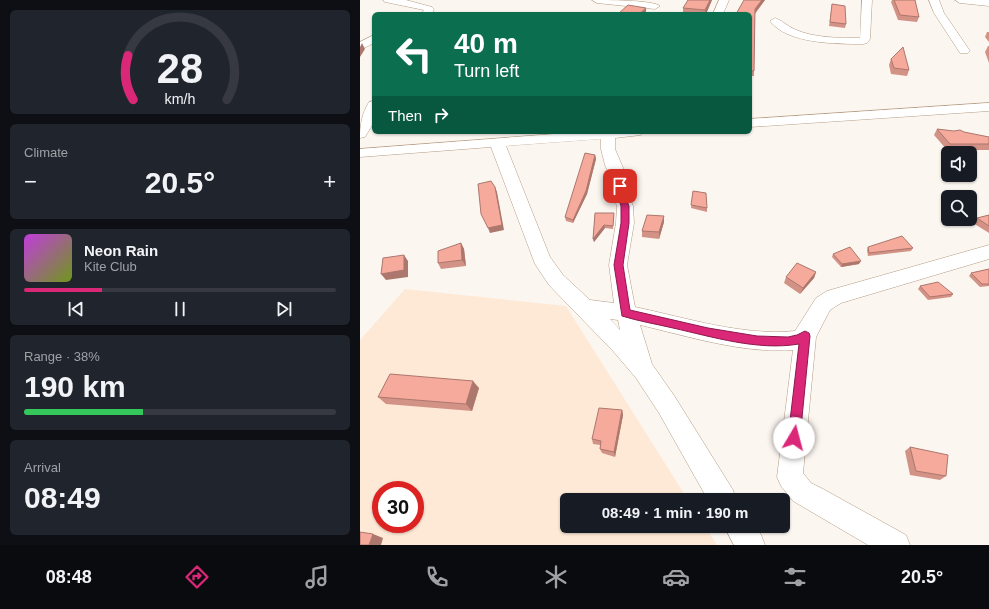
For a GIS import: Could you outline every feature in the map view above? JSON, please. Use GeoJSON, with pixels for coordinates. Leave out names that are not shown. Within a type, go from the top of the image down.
{"type":"FeatureCollection","features":[{"type":"Feature","properties":{"kind":"street"},"geometry":{"type":"LineString","coordinates":[[388,0],[423,6],[429,9],[428,12]]}},
{"type":"Feature","properties":{"kind":"street"},"geometry":{"type":"LineString","coordinates":[[597,0],[655,6]]}},
{"type":"Feature","properties":{"kind":"street"},"geometry":{"type":"LineString","coordinates":[[719,12],[724,0]]}},
{"type":"Feature","properties":{"kind":"street"},"geometry":{"type":"LineString","coordinates":[[775,21],[784,30],[799,34],[862,41],[865,38],[866,0]]}},
{"type":"Feature","properties":{"kind":"street"},"geometry":{"type":"LineString","coordinates":[[934,0],[939,13],[964,51]]}},
{"type":"Feature","properties":{"kind":"street"},"geometry":{"type":"LineString","coordinates":[[960,0],[989,2]]}},
{"type":"Feature","properties":{"kind":"street"},"geometry":{"type":"LineString","coordinates":[[360,47],[372,39]]}},
{"type":"Feature","properties":{"kind":"street"},"geometry":{"type":"LineString","coordinates":[[752,123],[989,108]]}},
{"type":"Feature","properties":{"kind":"street"},"geometry":{"type":"LineString","coordinates":[[360,134],[372,110]]}},
{"type":"Feature","properties":{"kind":"street"},"geometry":{"type":"LineString","coordinates":[[360,153],[500,139],[608,134],[608,149],[613,165],[620,177],[620,194],[625,206],[625,223],[618,265],[626,313],[644,371]]}},
{"type":"Feature","properties":{"kind":"street"},"geometry":{"type":"LineString","coordinates":[[500,139],[542,259],[556,280],[621,344],[644,371],[667,405],[719,493]]}},
{"type":"Feature","properties":{"kind":"street"},"geometry":{"type":"LineString","coordinates":[[584,308],[626,313],[708,332],[757,340],[800,340],[805,336],[823,304],[834,297],[989,252]]}},
{"type":"Feature","properties":{"kind":"street"},"geometry":{"type":"LineString","coordinates":[[805,336],[790,477],[802,492],[812,499],[896,545]]}},
{"type":"Feature","properties":{"kind":"street"},"geometry":{"type":"LineString","coordinates":[[743,533],[751,545]]}},
{"type":"Feature","properties":{"kind":"shaded area"},"geometry":{"type":"Polygon","coordinates":[[[405,289],[566,306],[684,493],[560,493],[560,533],[709,533],[717,545],[360,545],[360,340],[405,289]]]}},
{"type":"Feature","properties":{"kind":"building"},"geometry":{"type":"Polygon","coordinates":[[[688,0],[710,0],[705,10],[683,8],[688,0]]]}},
{"type":"Feature","properties":{"kind":"building"},"geometry":{"type":"Polygon","coordinates":[[[744,0],[762,0],[755,9],[754,71],[752,71],[752,12],[737,12],[744,0]]]}},
{"type":"Feature","properties":{"kind":"building"},"geometry":{"type":"Polygon","coordinates":[[[894,0],[915,0],[919,17],[900,15],[894,0]]]}},
{"type":"Feature","properties":{"kind":"building"},"geometry":{"type":"Polygon","coordinates":[[[832,4],[845,6],[846,24],[830,22],[832,4]]]}},
{"type":"Feature","properties":{"kind":"building"},"geometry":{"type":"Polygon","coordinates":[[[628,5],[646,8],[641,12],[620,12],[628,5]]]}},
{"type":"Feature","properties":{"kind":"building"},"geometry":{"type":"Polygon","coordinates":[[[903,47],[909,70],[894,68],[891,59],[903,47]]]}},
{"type":"Feature","properties":{"kind":"building"},"geometry":{"type":"Polygon","coordinates":[[[937,129],[954,131],[960,130],[989,137],[989,144],[950,144],[937,129]]]}},
{"type":"Feature","properties":{"kind":"building"},"geometry":{"type":"Polygon","coordinates":[[[585,153],[595,155],[586,191],[573,220],[565,217],[585,153]]]}},
{"type":"Feature","properties":{"kind":"building"},"geometry":{"type":"Polygon","coordinates":[[[491,181],[495,187],[502,225],[488,228],[481,214],[478,184],[491,181]]]}},
{"type":"Feature","properties":{"kind":"building"},"geometry":{"type":"Polygon","coordinates":[[[693,191],[706,193],[707,208],[691,205],[693,191]]]}},
{"type":"Feature","properties":{"kind":"building"},"geometry":{"type":"Polygon","coordinates":[[[595,213],[614,213],[613,226],[604,225],[593,239],[595,213]]]}},
{"type":"Feature","properties":{"kind":"building"},"geometry":{"type":"Polygon","coordinates":[[[647,215],[664,216],[659,232],[642,231],[647,215]]]}},
{"type":"Feature","properties":{"kind":"building"},"geometry":{"type":"Polygon","coordinates":[[[989,215],[989,226],[977,218],[989,215]]]}},
{"type":"Feature","properties":{"kind":"building"},"geometry":{"type":"Polygon","coordinates":[[[902,236],[913,248],[869,253],[868,247],[902,236]]]}},
{"type":"Feature","properties":{"kind":"building"},"geometry":{"type":"Polygon","coordinates":[[[461,243],[462,260],[438,263],[438,251],[461,243]]]}},
{"type":"Feature","properties":{"kind":"building"},"geometry":{"type":"Polygon","coordinates":[[[850,247],[861,261],[842,264],[833,254],[850,247]]]}},
{"type":"Feature","properties":{"kind":"building"},"geometry":{"type":"Polygon","coordinates":[[[404,255],[404,270],[381,274],[383,258],[404,255]]]}},
{"type":"Feature","properties":{"kind":"building"},"geometry":{"type":"Polygon","coordinates":[[[797,263],[816,272],[803,288],[786,277],[797,263]]]}},
{"type":"Feature","properties":{"kind":"building"},"geometry":{"type":"Polygon","coordinates":[[[989,269],[989,284],[982,284],[971,273],[989,269]]]}},
{"type":"Feature","properties":{"kind":"building"},"geometry":{"type":"Polygon","coordinates":[[[938,282],[953,294],[930,297],[920,286],[938,282]]]}},
{"type":"Feature","properties":{"kind":"building"},"geometry":{"type":"Polygon","coordinates":[[[390,374],[473,381],[466,404],[378,397],[390,374]]]}},
{"type":"Feature","properties":{"kind":"building"},"geometry":{"type":"Polygon","coordinates":[[[599,408],[622,410],[614,452],[600,449],[601,441],[592,439],[599,408]]]}},
{"type":"Feature","properties":{"kind":"building"},"geometry":{"type":"Polygon","coordinates":[[[910,447],[948,455],[946,476],[916,471],[910,447]]]}},
{"type":"Feature","properties":{"kind":"building"},"geometry":{"type":"Polygon","coordinates":[[[360,532],[373,534],[369,545],[360,545],[360,532]]]}},
{"type":"Feature","properties":{"kind":"route"},"geometry":{"type":"LineString","coordinates":[[620,186],[620,194],[625,206],[625,223],[618,265],[626,313],[639,317],[671,322],[708,332],[757,340],[800,340],[805,336],[794,438]]}}]}
